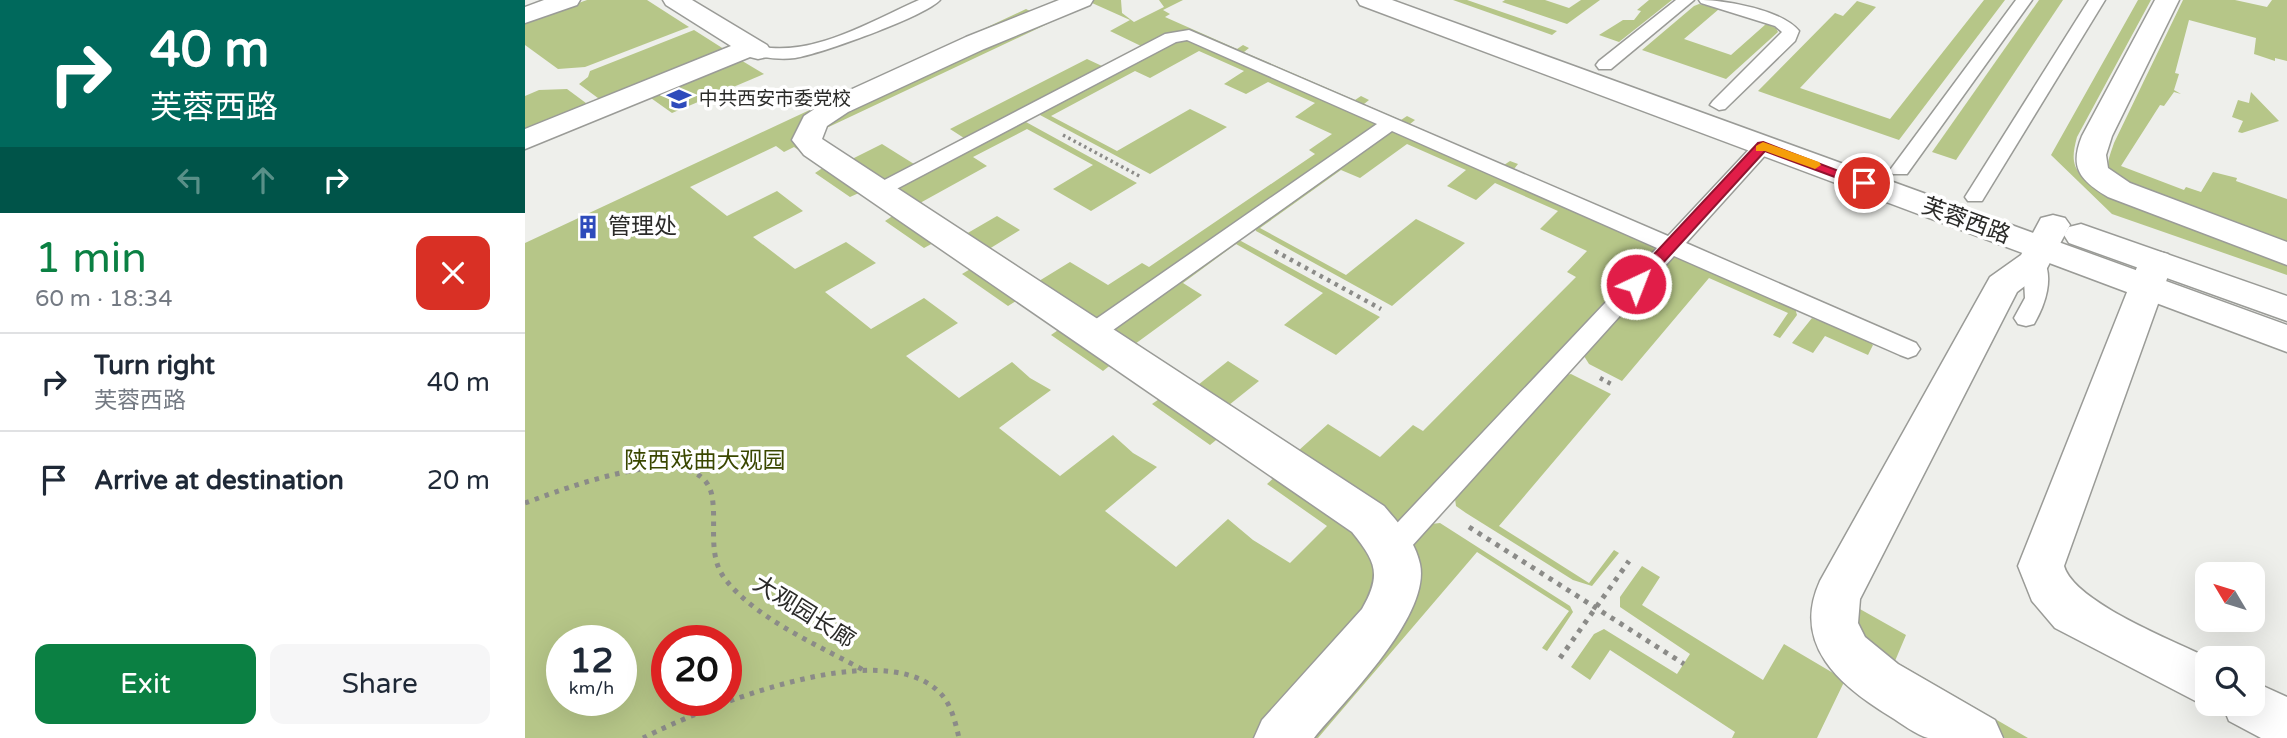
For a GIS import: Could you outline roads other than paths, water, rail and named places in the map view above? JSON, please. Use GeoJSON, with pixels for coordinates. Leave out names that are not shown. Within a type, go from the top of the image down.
{"type":"FeatureCollection","features":[{"type":"Feature","properties":{"kind":"street"},"geometry":{"type":"LineString","coordinates":[[525,15],[568,0]]}},
{"type":"Feature","properties":{"kind":"street"},"geometry":{"type":"LineString","coordinates":[[675,0],[754,49]]}},
{"type":"Feature","properties":{"kind":"street"},"geometry":{"type":"LineString","coordinates":[[1081,0],[962,49],[820,116],[808,134],[811,145],[1368,519],[1392,548],[1398,566],[1395,595],[1380,624],[1280,738]]}},
{"type":"Feature","properties":{"kind":"street","name":"芙蓉西路"},"geometry":{"type":"LineString","coordinates":[[1369,0],[1763,146],[2043,245],[2287,309]]}},
{"type":"Feature","properties":{"kind":"street","name":"芙蓉西路"},"geometry":{"type":"LineString","coordinates":[[1425,0],[1975,197],[2043,245]]}},
{"type":"Feature","properties":{"kind":"street"},"geometry":{"type":"LineString","coordinates":[[2167,0],[2097,136],[2090,152],[2090,165],[2099,178],[2119,190],[2287,254]]}},
{"type":"Feature","properties":{"kind":"street"},"geometry":{"type":"LineString","coordinates":[[525,140],[754,49]]}},
{"type":"Feature","properties":{"kind":"street"},"geometry":{"type":"LineString","coordinates":[[1977,738],[1876,678],[1853,659],[1837,638],[1832,615],[1837,596],[2003,285],[2043,245]]}},
{"type":"Feature","properties":{"kind":"street"},"geometry":{"type":"LineString","coordinates":[[2151,275],[2041,566],[2045,582],[2055,598],[2072,613],[2195,677]]}},
{"type":"Feature","properties":{"kind":"street","name":"芙蓉西路"},"geometry":{"type":"LineString","coordinates":[[2151,275],[2287,339]]}},
{"type":"Feature","properties":{"kind":"street"},"geometry":{"type":"LineString","coordinates":[[2265,713],[2287,724]]}},
{"type":"Feature","properties":{"kind":"lane"},"geometry":{"type":"LineString","coordinates":[[754,49],[769,55],[787,55],[814,49],[932,0]]}},
{"type":"Feature","properties":{"kind":"lane"},"geometry":{"type":"LineString","coordinates":[[1605,65],[1686,0]]}},
{"type":"Feature","properties":{"kind":"lane"},"geometry":{"type":"LineString","coordinates":[[1707,0],[1781,23],[1791,31],[1789,37],[1719,105]]}},
{"type":"Feature","properties":{"kind":"lane"},"geometry":{"type":"LineString","coordinates":[[1900,170],[2024,0]]}},
{"type":"Feature","properties":{"kind":"lane"},"geometry":{"type":"LineString","coordinates":[[1975,197],[2097,0]]}},
{"type":"Feature","properties":{"kind":"lane"},"geometry":{"type":"LineString","coordinates":[[878,191],[1171,38],[1189,35],[1908,349]]}},
{"type":"Feature","properties":{"kind":"lane"},"geometry":{"type":"LineString","coordinates":[[1091,334],[1391,123]]}},
{"type":"Feature","properties":{"kind":"lane"},"geometry":{"type":"LineString","coordinates":[[1392,548],[1763,146]]}},
{"type":"Feature","properties":{"kind":"lane"},"geometry":{"type":"LineString","coordinates":[[2026,318],[2036,298],[2043,245]]}},
{"type":"Feature","properties":{"kind":"place","name":"中共西安市委党校"},"geometry":{"type":"Point","coordinates":[679,99]}},
{"type":"Feature","properties":{"kind":"place","name":"管理处"},"geometry":{"type":"Point","coordinates":[588,227]}},
{"type":"Feature","properties":{"kind":"park label","name":"陕西戏曲大观园"},"geometry":{"type":"Point","coordinates":[705,461]}}]}
